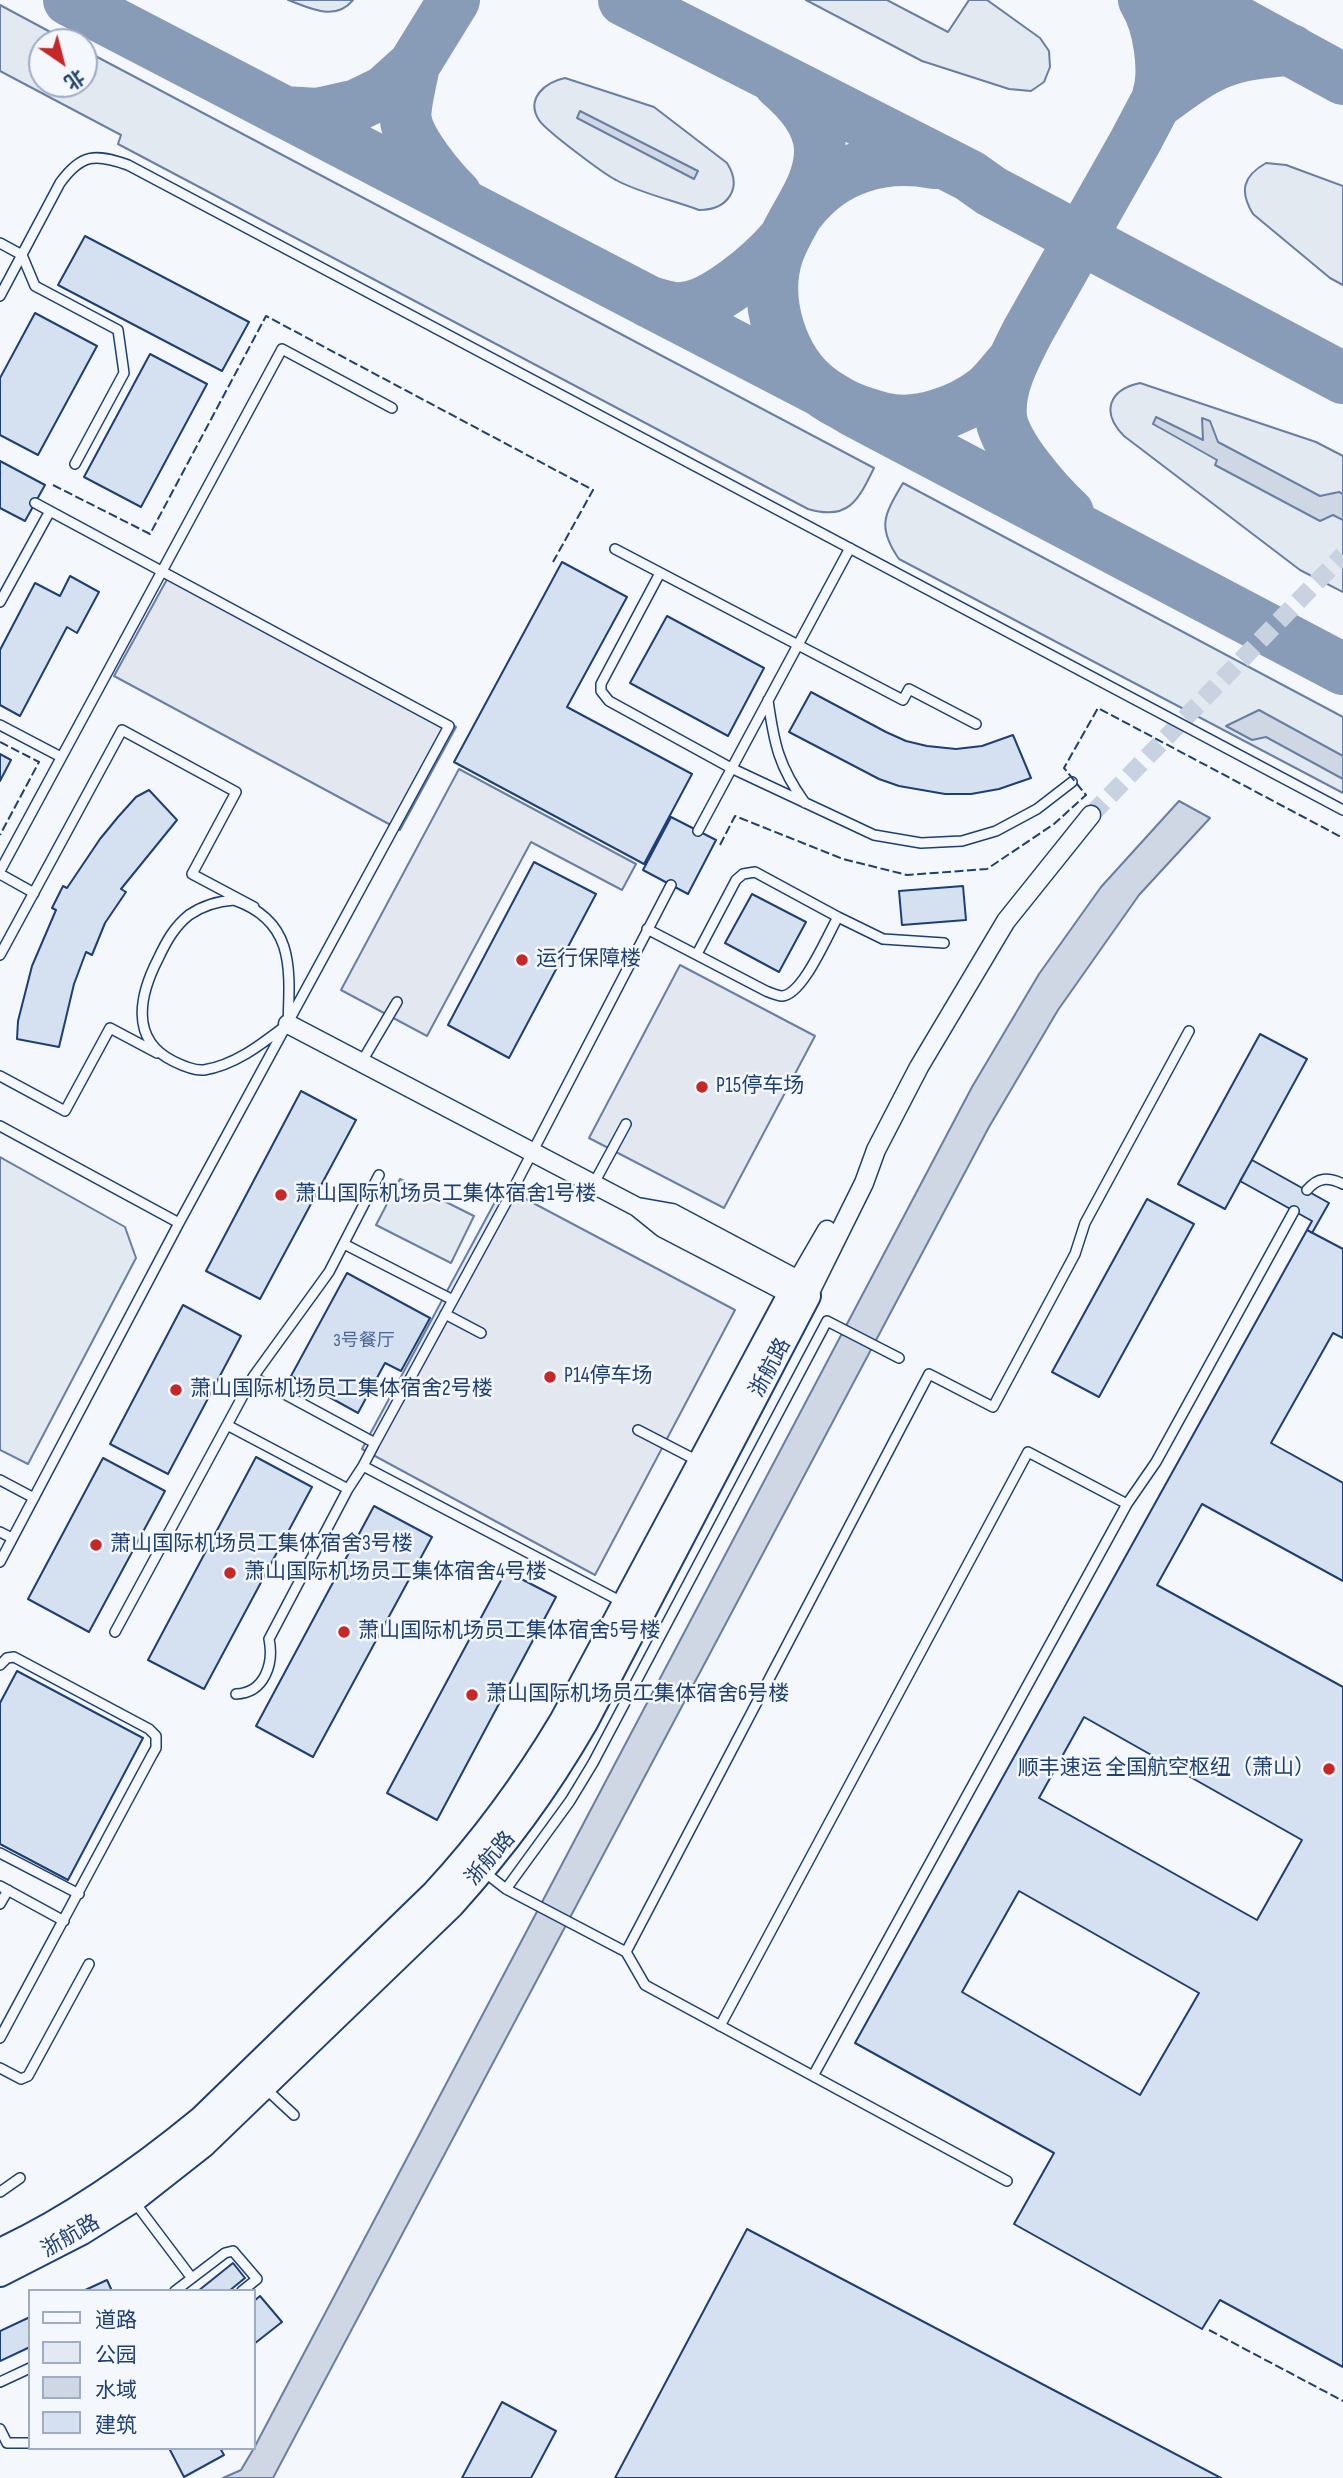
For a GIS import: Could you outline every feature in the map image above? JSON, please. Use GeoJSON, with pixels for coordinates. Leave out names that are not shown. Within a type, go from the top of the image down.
{"type":"FeatureCollection","features":[{"type":"Feature","properties":{"kind":"street"},"geometry":{"type":"LineString","coordinates":[[288,1024],[637,1207],[671,1213],[799,1290],[864,1183],[876,1150],[919,1067],[1006,921],[1091,815]]}},
{"type":"Feature","properties":{"kind":"street","name":"浙航路"},"geometry":{"type":"LineString","coordinates":[[0,2251],[60,2220],[126,2191],[203,2146],[257,2080],[452,1905],[502,1814],[540,1758],[700,1462],[799,1290]]}},
{"type":"Feature","properties":{"kind":"street","name":"浙航路"},"geometry":{"type":"LineString","coordinates":[[475,1864],[520,1826],[585,1723],[799,1290]]}},
{"type":"Feature","properties":{"kind":"street","name":"浙航路"},"geometry":{"type":"LineString","coordinates":[[0,2274],[82,2232],[126,2191]]}},
{"type":"Feature","properties":{"kind":"lane"},"geometry":{"type":"LineString","coordinates":[[0,296],[69,171],[82,160],[103,156],[116,160],[1343,810]]}},
{"type":"Feature","properties":{"kind":"lane"},"geometry":{"type":"LineString","coordinates":[[0,243],[22,255],[35,286],[118,330],[124,373],[75,464]]}},
{"type":"Feature","properties":{"kind":"lane"},"geometry":{"type":"LineString","coordinates":[[34,893],[0,873],[282,349],[391,408]]}},
{"type":"Feature","properties":{"kind":"lane"},"geometry":{"type":"LineString","coordinates":[[0,1562],[179,1223],[449,726],[35,503]]}},
{"type":"Feature","properties":{"kind":"lane"},"geometry":{"type":"LineString","coordinates":[[0,602],[50,511]]}},
{"type":"Feature","properties":{"kind":"lane"},"geometry":{"type":"LineString","coordinates":[[698,831],[850,548]]}},
{"type":"Feature","properties":{"kind":"lane"},"geometry":{"type":"LineString","coordinates":[[615,549],[903,700],[909,689],[976,724]]}},
{"type":"Feature","properties":{"kind":"lane"},"geometry":{"type":"LineString","coordinates":[[660,573],[601,684],[601,691],[609,701],[731,768],[874,835],[921,843],[962,841],[996,831],[1037,809],[1072,782]]}},
{"type":"Feature","properties":{"kind":"lane"},"geometry":{"type":"LineString","coordinates":[[768,699],[772,732],[779,758],[788,779],[806,804]]}},
{"type":"Feature","properties":{"kind":"lane"},"geometry":{"type":"LineString","coordinates":[[0,725],[61,757]]}},
{"type":"Feature","properties":{"kind":"lane"},"geometry":{"type":"LineString","coordinates":[[0,955],[122,730],[236,792],[192,874],[254,907],[267,916],[277,931],[287,959],[290,980],[288,1024]]}},
{"type":"Feature","properties":{"kind":"lane"},"geometry":{"type":"LineString","coordinates":[[696,954],[736,880],[743,874],[755,872],[883,939],[944,943]]}},
{"type":"Feature","properties":{"kind":"lane"},"geometry":{"type":"LineString","coordinates":[[236,1694],[254,1689],[270,1666],[272,1651],[269,1639],[532,1153],[671,885]]}},
{"type":"Feature","properties":{"kind":"lane"},"geometry":{"type":"LineString","coordinates":[[169,1059],[153,1045],[144,1028],[140,1010],[146,982],[170,935],[189,915],[211,904],[234,900],[254,907]]}},
{"type":"Feature","properties":{"kind":"lane"},"geometry":{"type":"LineString","coordinates":[[648,929],[766,991],[782,996],[794,992],[805,978],[838,916]]}},
{"type":"Feature","properties":{"kind":"lane"},"geometry":{"type":"LineString","coordinates":[[361,1063],[397,1002]]}},
{"type":"Feature","properties":{"kind":"lane"},"geometry":{"type":"LineString","coordinates":[[0,1076],[65,1111],[110,1028],[169,1059],[200,1071],[240,1057],[288,1024]]}},
{"type":"Feature","properties":{"kind":"lane"},"geometry":{"type":"LineString","coordinates":[[626,1952],[929,1374],[993,1407],[1075,1254],[1085,1223],[1189,1031]]}},
{"type":"Feature","properties":{"kind":"lane"},"geometry":{"type":"LineString","coordinates":[[593,1185],[626,1124]]}},
{"type":"Feature","properties":{"kind":"lane"},"geometry":{"type":"LineString","coordinates":[[0,1126],[179,1223]]}},
{"type":"Feature","properties":{"kind":"lane"},"geometry":{"type":"LineString","coordinates":[[115,1632],[253,1377],[329,1272],[379,1175]]}},
{"type":"Feature","properties":{"kind":"lane"},"geometry":{"type":"LineString","coordinates":[[1307,1190],[1319,1179],[1328,1178],[1343,1184]]}},
{"type":"Feature","properties":{"kind":"lane"},"geometry":{"type":"LineString","coordinates":[[813,2076],[1127,1504],[1156,1462],[1294,1211]]}},
{"type":"Feature","properties":{"kind":"lane"},"geometry":{"type":"LineString","coordinates":[[344,1244],[453,1300]]}},
{"type":"Feature","properties":{"kind":"lane"},"geometry":{"type":"LineString","coordinates":[[445,1314],[481,1333]]}},
{"type":"Feature","properties":{"kind":"lane"},"geometry":{"type":"LineString","coordinates":[[506,1889],[564,1810],[593,1763],[827,1321],[899,1358]]}},
{"type":"Feature","properties":{"kind":"lane"},"geometry":{"type":"LineString","coordinates":[[253,1377],[375,1443]]}},
{"type":"Feature","properties":{"kind":"lane"},"geometry":{"type":"LineString","coordinates":[[227,1425],[348,1489]]}},
{"type":"Feature","properties":{"kind":"lane"},"geometry":{"type":"LineString","coordinates":[[638,1430],[700,1462]]}},
{"type":"Feature","properties":{"kind":"lane"},"geometry":{"type":"LineString","coordinates":[[720,2026],[1028,1452],[1127,1504]]}},
{"type":"Feature","properties":{"kind":"lane"},"geometry":{"type":"LineString","coordinates":[[363,1466],[625,1603]]}},
{"type":"Feature","properties":{"kind":"lane"},"geometry":{"type":"LineString","coordinates":[[0,1480],[34,1498]]}},
{"type":"Feature","properties":{"kind":"lane"},"geometry":{"type":"LineString","coordinates":[[0,1532],[12,1538]]}},
{"type":"Feature","properties":{"kind":"lane"},"geometry":{"type":"LineString","coordinates":[[0,1665],[7,1658],[13,1657],[149,1729],[156,1736],[152,1755],[0,2038]]}},
{"type":"Feature","properties":{"kind":"lane"},"geometry":{"type":"LineString","coordinates":[[0,1853],[79,1894]]}},
{"type":"Feature","properties":{"kind":"lane"},"geometry":{"type":"LineString","coordinates":[[475,1864],[506,1889],[626,1952],[645,1985],[1007,2180]]}},
{"type":"Feature","properties":{"kind":"lane"},"geometry":{"type":"LineString","coordinates":[[0,1904],[4,1888],[64,1921]]}},
{"type":"Feature","properties":{"kind":"lane"},"geometry":{"type":"LineString","coordinates":[[0,2068],[20,2079],[28,2076],[89,1964]]}},
{"type":"Feature","properties":{"kind":"lane"},"geometry":{"type":"LineString","coordinates":[[257,2080],[294,2115]]}},
{"type":"Feature","properties":{"kind":"lane"},"geometry":{"type":"LineString","coordinates":[[0,2192],[20,2178]]}},
{"type":"Feature","properties":{"kind":"lane"},"geometry":{"type":"LineString","coordinates":[[126,2191],[191,2277]]}},
{"type":"Feature","properties":{"kind":"lane"},"geometry":{"type":"LineString","coordinates":[[176,2289],[225,2253],[233,2251],[257,2279],[244,2289]]}},
{"type":"Feature","properties":{"kind":"lane"},"geometry":{"type":"LineString","coordinates":[[0,2382],[28,2369]]}},
{"type":"Feature","properties":{"kind":"lane"},"geometry":{"type":"LineString","coordinates":[[0,2429],[7,2443],[28,2443]]}},
{"type":"Feature","properties":{"kind":"green space"},"geometry":{"type":"Polygon","coordinates":[[[288,0],[353,0],[346,7],[330,12],[288,0]]]}},
{"type":"Feature","properties":{"kind":"green space"},"geometry":{"type":"Polygon","coordinates":[[[806,0],[887,0],[948,32],[969,0],[987,0],[1040,38],[1049,51],[1050,67],[1044,82],[1031,91],[1009,89],[922,61],[806,0]]]}},
{"type":"Feature","properties":{"kind":"green space"},"geometry":{"type":"Polygon","coordinates":[[[0,5],[43,28],[28,28],[28,86],[0,71],[0,5]]]}},
{"type":"Feature","properties":{"kind":"green space"},"geometry":{"type":"Polygon","coordinates":[[[98,57],[874,468],[857,499],[842,510],[822,512],[808,509],[118,144],[121,135],[51,98],[98,98],[98,57]]]}},
{"type":"Feature","properties":{"kind":"green space"},"geometry":{"type":"Polygon","coordinates":[[[565,78],[654,107],[727,163],[733,181],[730,196],[718,206],[699,210],[634,188],[600,170],[552,133],[535,112],[534,105],[540,92],[551,83],[565,78]]]}},
{"type":"Feature","properties":{"kind":"green space"},"geometry":{"type":"Polygon","coordinates":[[[1266,163],[1286,165],[1343,186],[1343,285],[1330,278],[1253,214],[1246,198],[1246,185],[1252,173],[1266,163]]]}},
{"type":"Feature","properties":{"kind":"green space"},"geometry":{"type":"Polygon","coordinates":[[[1140,383],[1316,442],[1343,456],[1343,592],[1300,570],[1124,436],[1112,419],[1111,404],[1121,391],[1140,383]]]}},
{"type":"Feature","properties":{"kind":"green space"},"geometry":{"type":"Polygon","coordinates":[[[903,483],[1343,717],[1343,793],[899,559],[885,529],[888,512],[903,483]]]}},
{"type":"Feature","properties":{"kind":"green space"},"geometry":{"type":"Polygon","coordinates":[[[0,1157],[125,1227],[136,1258],[28,1464],[0,1450],[0,1157]]]}},
{"type":"Feature","properties":{"kind":"green space"},"geometry":{"type":"Polygon","coordinates":[[[400,1179],[474,1216],[451,1263],[376,1225],[400,1179]]]}},
{"type":"Feature","properties":{"kind":"shaded area"},"geometry":{"type":"Polygon","coordinates":[[[171,572],[456,727],[400,830],[114,676],[171,572]]]}},
{"type":"Feature","properties":{"kind":"shaded area"},"geometry":{"type":"Polygon","coordinates":[[[459,769],[636,864],[622,890],[531,842],[427,1036],[341,990],[459,769]]]}},
{"type":"Feature","properties":{"kind":"shaded area","name":"P15停车场"},"geometry":{"type":"Polygon","coordinates":[[[680,965],[815,1036],[724,1208],[589,1138],[680,965]]]}},
{"type":"Feature","properties":{"kind":"shaded area","name":"P14停车场"},"geometry":{"type":"Polygon","coordinates":[[[503,1187],[735,1310],[595,1575],[362,1449],[503,1187]]]}},
{"type":"Feature","properties":{"kind":"water"},"geometry":{"type":"Polygon","coordinates":[[[580,111],[698,171],[694,179],[577,118],[580,111]]]}},
{"type":"Feature","properties":{"kind":"water"},"geometry":{"type":"Polygon","coordinates":[[[1156,417],[1203,440],[1202,418],[1210,421],[1218,442],[1320,496],[1339,492],[1343,494],[1343,520],[1333,515],[1320,521],[1215,465],[1217,460],[1153,424],[1156,417]]]}},
{"type":"Feature","properties":{"kind":"water"},"geometry":{"type":"Polygon","coordinates":[[[1259,710],[1343,756],[1343,779],[1266,737],[1252,740],[1226,726],[1259,710]]]}},
{"type":"Feature","properties":{"kind":"water"},"geometry":{"type":"Polygon","coordinates":[[[1179,801],[1210,818],[1139,895],[1058,1010],[989,1127],[273,2478],[223,2478],[241,2470],[253,2450],[256,2450],[256,2444],[972,1087],[1039,974],[1101,887],[1179,801]]]}},
{"type":"Feature","properties":{"kind":"building"},"geometry":{"type":"Polygon","coordinates":[[[85,236],[249,322],[222,371],[58,285],[85,236]]]}},
{"type":"Feature","properties":{"kind":"building"},"geometry":{"type":"Polygon","coordinates":[[[35,313],[97,346],[38,455],[0,435],[0,378],[35,313]]]}},
{"type":"Feature","properties":{"kind":"building"},"geometry":{"type":"Polygon","coordinates":[[[150,354],[207,384],[141,507],[84,477],[150,354]]]}},
{"type":"Feature","properties":{"kind":"building"},"geometry":{"type":"Polygon","coordinates":[[[0,461],[45,485],[25,521],[0,508],[0,461]]]}},
{"type":"Feature","properties":{"kind":"building"},"geometry":{"type":"Polygon","coordinates":[[[562,562],[627,597],[567,707],[692,774],[644,864],[454,762],[562,562]]]}},
{"type":"Feature","properties":{"kind":"building"},"geometry":{"type":"Polygon","coordinates":[[[70,576],[99,592],[77,633],[67,627],[20,716],[0,705],[0,650],[35,583],[60,596],[70,576]]]}},
{"type":"Feature","properties":{"kind":"building"},"geometry":{"type":"Polygon","coordinates":[[[667,616],[764,668],[728,736],[630,683],[667,616]]]}},
{"type":"Feature","properties":{"kind":"building"},"geometry":{"type":"Polygon","coordinates":[[[811,692],[886,732],[927,746],[956,749],[982,746],[1013,735],[1031,778],[999,789],[971,794],[945,794],[899,786],[879,779],[789,732],[811,692]]]}},
{"type":"Feature","properties":{"kind":"building"},"geometry":{"type":"Polygon","coordinates":[[[0,754],[11,760],[0,781],[0,754]]]}},
{"type":"Feature","properties":{"kind":"building"},"geometry":{"type":"Polygon","coordinates":[[[149,790],[177,820],[121,889],[126,892],[105,923],[92,955],[86,952],[74,984],[59,1047],[17,1039],[18,1021],[32,966],[56,910],[52,908],[63,886],[67,888],[118,817],[136,797],[149,790]]]}},
{"type":"Feature","properties":{"kind":"building"},"geometry":{"type":"Polygon","coordinates":[[[671,817],[716,840],[688,894],[643,870],[671,817]]]}},
{"type":"Feature","properties":{"kind":"building","name":"运行保障楼"},"geometry":{"type":"Polygon","coordinates":[[[534,862],[596,894],[509,1058],[448,1025],[534,862]]]}},
{"type":"Feature","properties":{"kind":"building"},"geometry":{"type":"Polygon","coordinates":[[[963,886],[966,920],[902,925],[899,891],[963,886]]]}},
{"type":"Feature","properties":{"kind":"building"},"geometry":{"type":"Polygon","coordinates":[[[752,894],[806,922],[779,972],[725,943],[752,894]]]}},
{"type":"Feature","properties":{"kind":"building"},"geometry":{"type":"Polygon","coordinates":[[[1260,1034],[1307,1059],[1225,1209],[1178,1184],[1260,1034]]]}},
{"type":"Feature","properties":{"kind":"building","name":"萧山国际机场员工集体宿舍1号楼"},"geometry":{"type":"Polygon","coordinates":[[[301,1091],[356,1120],[260,1299],[206,1271],[301,1091]]]}},
{"type":"Feature","properties":{"kind":"building"},"geometry":{"type":"Polygon","coordinates":[[[1252,1160],[1329,1203],[1312,1233],[1307,1230],[1312,1221],[1240,1181],[1252,1160]]]}},
{"type":"Feature","properties":{"kind":"building"},"geometry":{"type":"Polygon","coordinates":[[[1147,1199],[1194,1224],[1099,1397],[1052,1372],[1147,1199]]]}},
{"type":"Feature","properties":{"kind":"building"},"geometry":{"type":"Polygon","coordinates":[[[1307,1230],[1343,1249],[1343,1338],[1333,1333],[1271,1443],[1343,1483],[1343,1581],[1202,1504],[1157,1585],[1343,1687],[1343,2367],[1220,2300],[1202,2329],[1014,2224],[1054,2153],[855,2043],[1307,1230]],[[1084,1717],[1039,1798],[1257,1920],[1302,1840],[1084,1717]],[[1019,1891],[962,1992],[1140,2095],[1199,1993],[1019,1891]]]}},
{"type":"Feature","properties":{"kind":"building"},"geometry":{"type":"Polygon","coordinates":[[[347,1273],[430,1318],[401,1371],[385,1363],[358,1413],[291,1376],[347,1273]]]}},
{"type":"Feature","properties":{"kind":"building","name":"萧山国际机场员工集体宿舍2号楼"},"geometry":{"type":"Polygon","coordinates":[[[183,1305],[241,1336],[168,1474],[110,1444],[183,1305]]]}},
{"type":"Feature","properties":{"kind":"building","name":"萧山国际机场员工集体宿舍4号楼"},"geometry":{"type":"Polygon","coordinates":[[[256,1457],[312,1487],[204,1689],[148,1660],[256,1457]]]}},
{"type":"Feature","properties":{"kind":"building","name":"萧山国际机场员工集体宿舍3号楼"},"geometry":{"type":"Polygon","coordinates":[[[103,1458],[165,1491],[89,1632],[28,1599],[103,1458]]]}},
{"type":"Feature","properties":{"kind":"building","name":"萧山国际机场员工集体宿舍5号楼"},"geometry":{"type":"Polygon","coordinates":[[[374,1506],[432,1537],[313,1757],[256,1726],[374,1506]]]}},
{"type":"Feature","properties":{"kind":"building","name":"萧山国际机场员工集体宿舍6号楼"},"geometry":{"type":"Polygon","coordinates":[[[506,1571],[556,1597],[437,1820],[387,1793],[506,1571]]]}},
{"type":"Feature","properties":{"kind":"building"},"geometry":{"type":"Polygon","coordinates":[[[17,1671],[143,1738],[68,1880],[0,1844],[0,1703],[17,1671]]]}},
{"type":"Feature","properties":{"kind":"building"},"geometry":{"type":"Polygon","coordinates":[[[747,2229],[1221,2478],[615,2478],[747,2229]]]}},
{"type":"Feature","properties":{"kind":"building"},"geometry":{"type":"Polygon","coordinates":[[[233,2263],[245,2278],[231,2289],[200,2289],[233,2263]]]}},
{"type":"Feature","properties":{"kind":"building"},"geometry":{"type":"Polygon","coordinates":[[[107,2280],[111,2289],[87,2289],[107,2280]]]}},
{"type":"Feature","properties":{"kind":"building"},"geometry":{"type":"Polygon","coordinates":[[[260,2296],[282,2322],[256,2342],[256,2299],[260,2296]]]}},
{"type":"Feature","properties":{"kind":"building"},"geometry":{"type":"Polygon","coordinates":[[[28,2318],[28,2348],[0,2361],[0,2331],[28,2318]]]}},
{"type":"Feature","properties":{"kind":"building"},"geometry":{"type":"Polygon","coordinates":[[[502,2402],[556,2431],[531,2478],[462,2478],[502,2402]]]}},
{"type":"Feature","properties":{"kind":"building"},"geometry":{"type":"Polygon","coordinates":[[[170,2450],[221,2450],[224,2455],[184,2477],[170,2450]]]}},
{"type":"Feature","properties":{"kind":"taxiway"},"geometry":{"type":"LineString","coordinates":[[69,0],[819,390],[1343,669]]}},
{"type":"Feature","properties":{"kind":"taxiway"},"geometry":{"type":"LineString","coordinates":[[284,112],[317,114],[357,105],[384,92],[414,65],[454,0]]}},
{"type":"Feature","properties":{"kind":"taxiway"},"geometry":{"type":"LineString","coordinates":[[624,0],[970,176],[991,191],[1343,378]]}},
{"type":"Feature","properties":{"kind":"taxiway"},"geometry":{"type":"LineString","coordinates":[[1144,0],[1154,21],[1160,47],[1158,96]]}},
{"type":"Feature","properties":{"kind":"taxiway"},"geometry":{"type":"LineString","coordinates":[[1198,0],[1343,79]]}},
{"type":"Feature","properties":{"kind":"taxiway"},"geometry":{"type":"LineString","coordinates":[[1068,513],[1039,482],[1010,441],[1001,417],[1005,383],[1028,331],[1135,142],[1210,0]]}},
{"type":"Feature","properties":{"kind":"taxiway"},"geometry":{"type":"LineString","coordinates":[[1159,101],[1206,69],[1220,63],[1250,54],[1291,50]]}},
{"type":"Feature","properties":{"kind":"taxiway"},"geometry":{"type":"LineString","coordinates":[[414,65],[406,121],[413,140],[426,160],[456,195]]}},
{"type":"Feature","properties":{"kind":"taxiway"},"geometry":{"type":"LineString","coordinates":[[779,83],[807,112],[816,130],[820,149],[819,164],[810,191],[782,242],[773,274],[774,311],[779,330],[795,364],[820,390],[835,400],[882,418],[909,420],[938,415],[976,398],[987,390],[1012,362]]}},
{"type":"Feature","properties":{"kind":"taxiway"},"geometry":{"type":"LineString","coordinates":[[800,211],[827,184],[860,168],[896,160],[934,163]]}},
{"type":"Feature","properties":{"kind":"taxiway"},"geometry":{"type":"LineString","coordinates":[[649,302],[681,308],[708,300],[751,271],[783,240]]}},
{"type":"Feature","properties":{"kind":"tunnel"},"geometry":{"type":"LineString","coordinates":[[1091,815],[1343,555]]}},
{"type":"Feature","properties":{"kind":"fence"},"geometry":{"type":"LineString","coordinates":[[53,485],[150,534],[266,316],[593,490],[553,562]]}},
{"type":"Feature","properties":{"kind":"fence"},"geometry":{"type":"LineString","coordinates":[[720,845],[735,816],[843,859],[907,875],[987,869],[1054,824],[1086,795],[1064,768],[1098,708],[1343,838]]}},
{"type":"Feature","properties":{"kind":"fence"},"geometry":{"type":"LineString","coordinates":[[0,742],[39,762],[0,835]]}},
{"type":"Feature","properties":{"kind":"fence"},"geometry":{"type":"LineString","coordinates":[[1209,2330],[1343,2401]]}},
{"type":"Feature","properties":{"kind":"place","name":"运行保障楼"},"geometry":{"type":"Point","coordinates":[522,960]}},
{"type":"Feature","properties":{"kind":"place","name":"P15停车场"},"geometry":{"type":"Point","coordinates":[702,1087]}},
{"type":"Feature","properties":{"kind":"place","name":"萧山国际机场员工集体宿舍1号楼"},"geometry":{"type":"Point","coordinates":[281,1195]}},
{"type":"Feature","properties":{"kind":"place","name":"P14停车场"},"geometry":{"type":"Point","coordinates":[550,1377]}},
{"type":"Feature","properties":{"kind":"place","name":"萧山国际机场员工集体宿舍2号楼"},"geometry":{"type":"Point","coordinates":[176,1390]}},
{"type":"Feature","properties":{"kind":"place","name":"萧山国际机场员工集体宿舍3号楼"},"geometry":{"type":"Point","coordinates":[96,1545]}},
{"type":"Feature","properties":{"kind":"place","name":"萧山国际机场员工集体宿舍4号楼"},"geometry":{"type":"Point","coordinates":[230,1573]}},
{"type":"Feature","properties":{"kind":"place","name":"萧山国际机场员工集体宿舍5号楼"},"geometry":{"type":"Point","coordinates":[344,1632]}},
{"type":"Feature","properties":{"kind":"place","name":"萧山国际机场员工集体宿舍6号楼"},"geometry":{"type":"Point","coordinates":[472,1695]}},
{"type":"Feature","properties":{"kind":"place","name":"顺丰速运 全国航空枢纽（萧山）"},"geometry":{"type":"Point","coordinates":[1329,1769]}}]}
